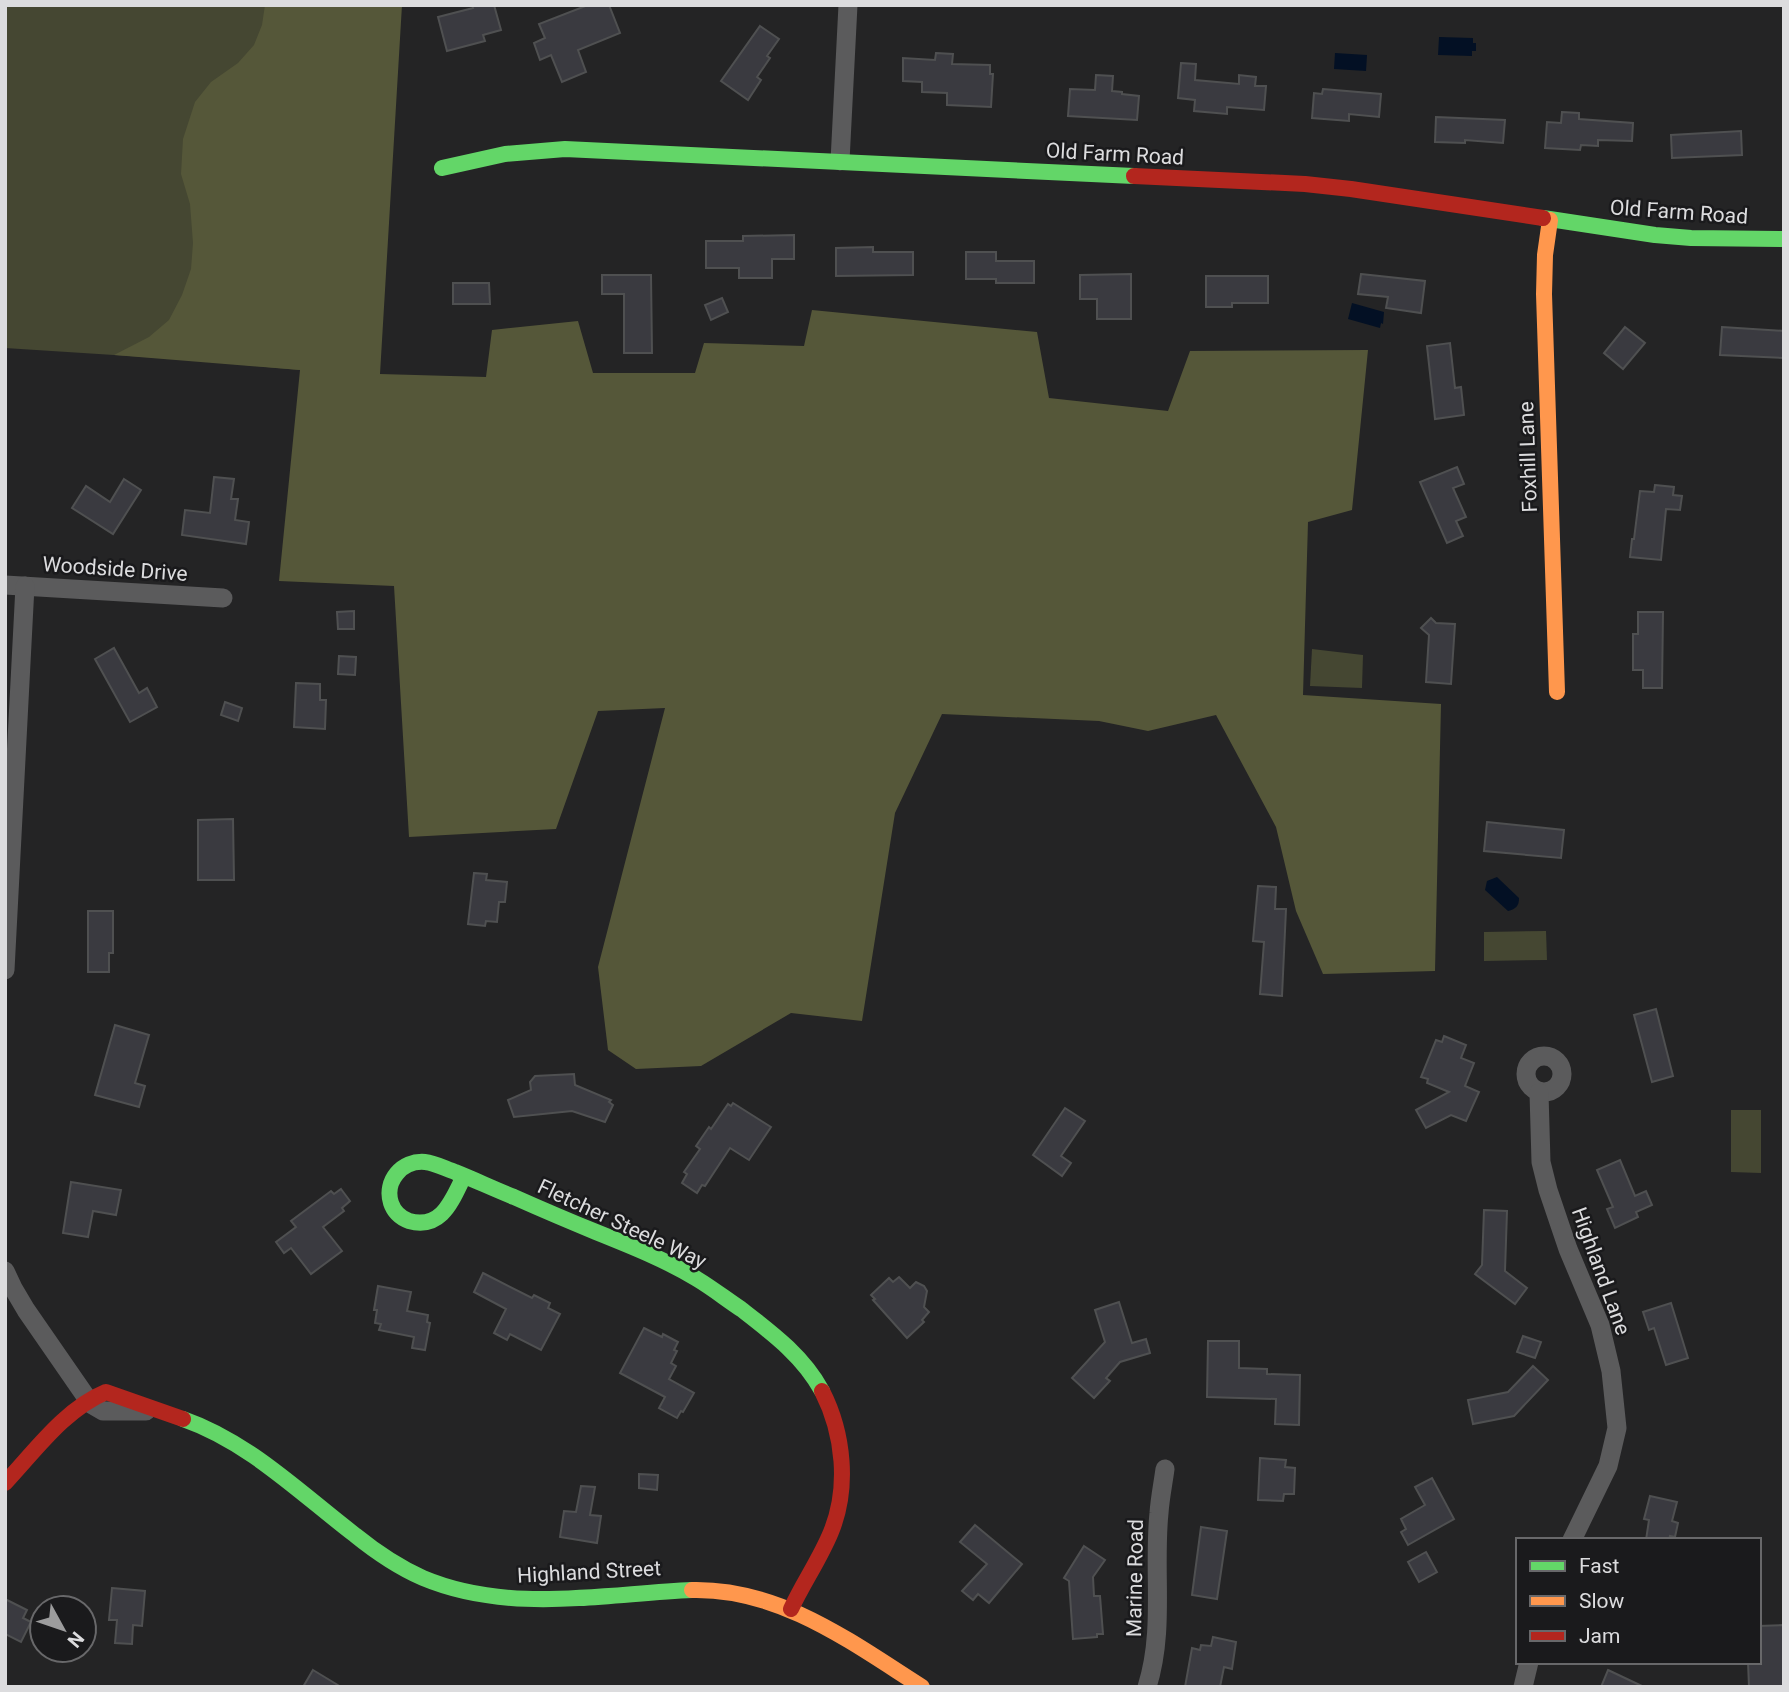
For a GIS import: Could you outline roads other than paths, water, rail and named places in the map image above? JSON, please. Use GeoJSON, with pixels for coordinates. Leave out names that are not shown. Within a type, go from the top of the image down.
{"type":"FeatureCollection","features":[{"type":"Feature","properties":{"kind":"street"},"geometry":{"type":"LineString","coordinates":[[840,161],[848,5]]}},
{"type":"Feature","properties":{"kind":"street","name":"Old Farm Road"},"geometry":{"type":"LineString","coordinates":[[442,169],[486,157],[546,149],[1305,184],[1674,237],[1784,239]]}},
{"type":"Feature","properties":{"kind":"street","name":"Foxhill Lane"},"geometry":{"type":"LineString","coordinates":[[1550,220],[1545,255],[1544,294],[1557,692]]}},
{"type":"Feature","properties":{"kind":"street","name":"Woodside Drive"},"geometry":{"type":"LineString","coordinates":[[5,585],[223,598]]}},
{"type":"Feature","properties":{"kind":"street"},"geometry":{"type":"LineString","coordinates":[[5,970],[25,586]]}},
{"type":"Feature","properties":{"kind":"street","name":"Highland Lane"},"geometry":{"type":"LineString","coordinates":[[1539,1093],[1541,1161],[1568,1249],[1600,1325],[1611,1371],[1617,1428],[1608,1466],[1573,1538]]}},
{"type":"Feature","properties":{"kind":"street","name":"Fletcher Steele Way"},"geometry":{"type":"LineString","coordinates":[[464,1176],[437,1219],[423,1223],[406,1220],[398,1214],[390,1201],[392,1181],[405,1166],[420,1162],[464,1176],[649,1254],[690,1275],[767,1329],[807,1368],[824,1395],[836,1427],[841,1462],[841,1493],[829,1539],[791,1609]]}},
{"type":"Feature","properties":{"kind":"street"},"geometry":{"type":"LineString","coordinates":[[5,1271],[26,1310],[88,1401],[51,1434],[5,1483]]}},
{"type":"Feature","properties":{"kind":"street","name":"Highland Street"},"geometry":{"type":"LineString","coordinates":[[88,1401],[103,1411],[161,1412],[227,1438],[379,1554],[411,1573],[443,1585],[487,1596],[525,1601],[681,1590],[719,1590],[747,1595],[791,1609],[824,1626],[922,1687]]}},
{"type":"Feature","properties":{"kind":"street","name":"Marine Road"},"geometry":{"type":"LineString","coordinates":[[1147,1687],[1157,1636],[1158,1513],[1166,1469]]}},
{"type":"Feature","properties":{"kind":"street"},"geometry":{"type":"LineString","coordinates":[[1523,1687],[1529,1664]]}},
{"type":"Feature","properties":{"kind":"water"},"geometry":{"type":"Polygon","coordinates":[[[1439,37],[1473,38],[1476,51],[1472,51],[1472,56],[1438,55],[1439,37]]]}},
{"type":"Feature","properties":{"kind":"water"},"geometry":{"type":"Polygon","coordinates":[[[1335,53],[1367,55],[1366,71],[1334,69],[1335,53]]]}},
{"type":"Feature","properties":{"kind":"water"},"geometry":{"type":"Polygon","coordinates":[[[1352,303],[1384,312],[1380,328],[1348,319],[1352,303]]]}},
{"type":"Feature","properties":{"kind":"water"},"geometry":{"type":"Polygon","coordinates":[[[1497,877],[1519,898],[1518,905],[1513,909],[1508,911],[1485,890],[1487,881],[1497,877]]]}}]}
